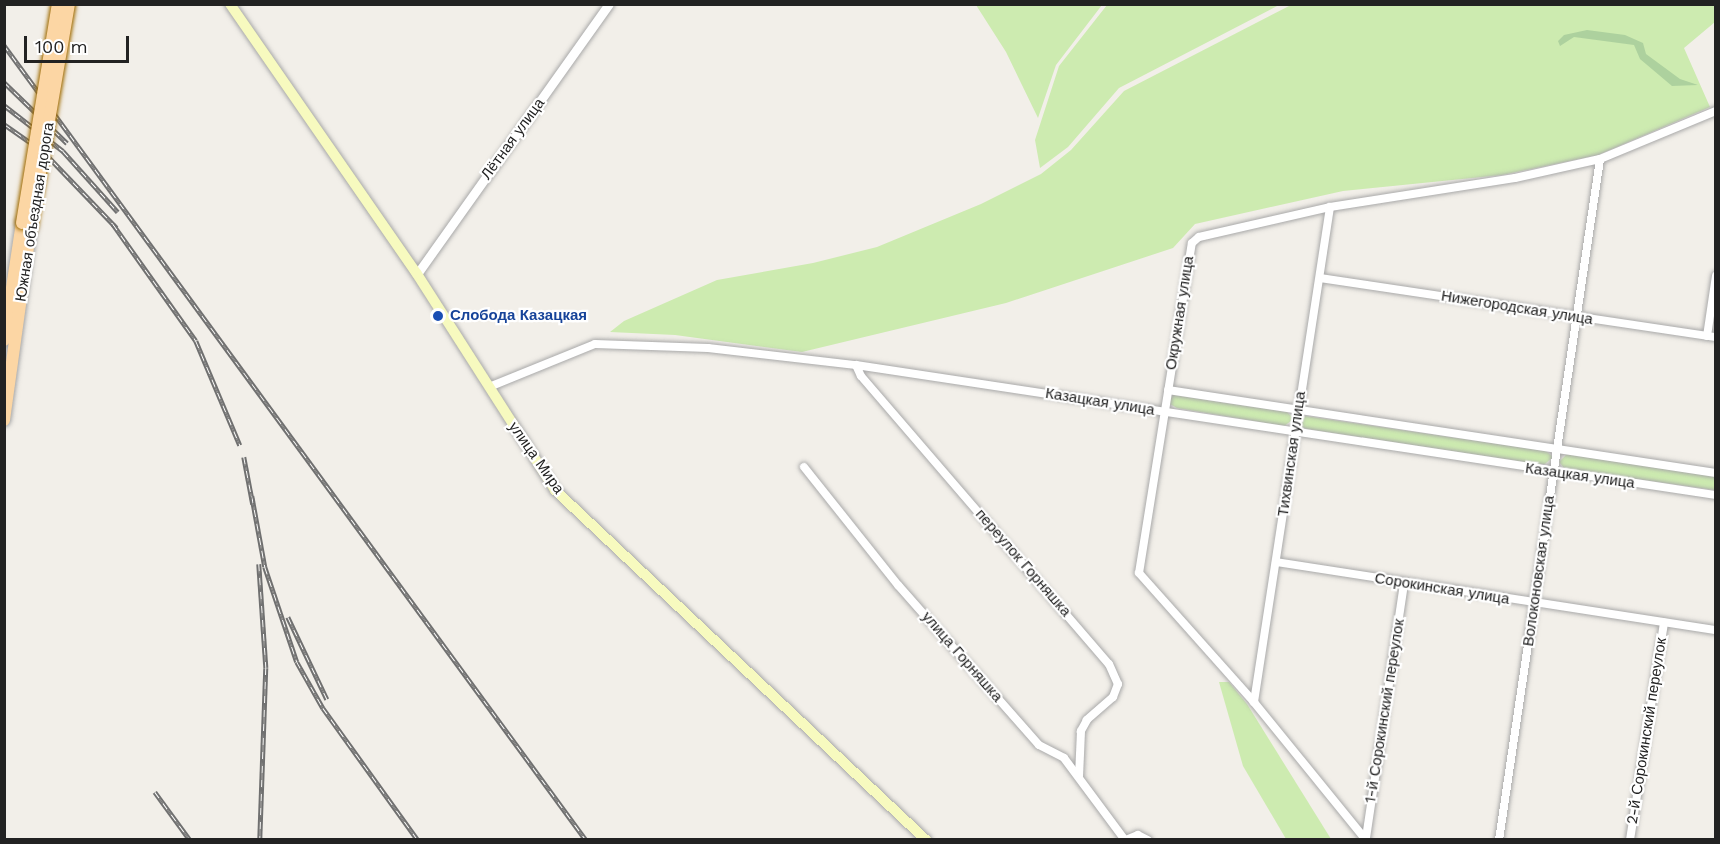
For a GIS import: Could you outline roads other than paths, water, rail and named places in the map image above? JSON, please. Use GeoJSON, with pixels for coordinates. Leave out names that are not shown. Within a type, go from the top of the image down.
{"type":"FeatureCollection","features":[{"type":"Feature","properties":{"kind":"main road","name":"Южная объездная дорога"},"geometry":{"type":"LineString","coordinates":[[4,420],[27,225],[58,4]]}},
{"type":"Feature","properties":{"kind":"main road","name":"Южная объездная дорога"},"geometry":{"type":"LineString","coordinates":[[4,340],[69,4]]}},
{"type":"Feature","properties":{"kind":"main road","name":"улица Мира"},"geometry":{"type":"LineString","coordinates":[[230,4],[417,274],[555,490],[926,840]]}},
{"type":"Feature","properties":{"kind":"street","name":"Лётная улица"},"geometry":{"type":"LineString","coordinates":[[417,274],[609,4]]}},
{"type":"Feature","properties":{"kind":"street","name":"Окружная улица"},"geometry":{"type":"LineString","coordinates":[[1366,839],[1254,702],[1139,573],[1192,243],[1199,237],[1329,207],[1515,178],[1600,159],[1716,111]]}},
{"type":"Feature","properties":{"kind":"street","name":"Волоконовская улица"},"geometry":{"type":"LineString","coordinates":[[1499,840],[1600,159]]}},
{"type":"Feature","properties":{"kind":"street","name":"Тихвинская улица"},"geometry":{"type":"LineString","coordinates":[[1254,702],[1329,207]]}},
{"type":"Feature","properties":{"kind":"street"},"geometry":{"type":"LineString","coordinates":[[1711,337],[1716,276]]}},
{"type":"Feature","properties":{"kind":"street","name":"Нижегородская улица"},"geometry":{"type":"LineString","coordinates":[[1320,278],[1711,337]]}},
{"type":"Feature","properties":{"kind":"street","name":"Казацкая улица"},"geometry":{"type":"LineString","coordinates":[[489,387],[595,344],[708,348],[856,365],[1716,495]]}},
{"type":"Feature","properties":{"kind":"street","name":"переулок Горняшка"},"geometry":{"type":"LineString","coordinates":[[856,365],[861,376],[1109,664],[1118,684],[1113,697],[1087,720],[1082,731],[1079,776]]}},
{"type":"Feature","properties":{"kind":"street","name":"Казацкая улица"},"geometry":{"type":"LineString","coordinates":[[1168,390],[1716,473]]}},
{"type":"Feature","properties":{"kind":"street","name":"улица Горняшка"},"geometry":{"type":"LineString","coordinates":[[804,467],[898,585],[1039,745],[1064,758],[1126,840],[1138,835],[1148,840]]}},
{"type":"Feature","properties":{"kind":"street","name":"Сорокинская улица"},"geometry":{"type":"LineString","coordinates":[[1276,562],[1716,630]]}},
{"type":"Feature","properties":{"kind":"street","name":"1-й Сорокинский переулок"},"geometry":{"type":"LineString","coordinates":[[1366,839],[1404,583]]}},
{"type":"Feature","properties":{"kind":"street","name":"2-й Сорокинский переулок"},"geometry":{"type":"LineString","coordinates":[[1630,840],[1664,622]]}},
{"type":"Feature","properties":{"kind":"railway"},"geometry":{"type":"LineString","coordinates":[[4,45],[586,840]]}},
{"type":"Feature","properties":{"kind":"railway"},"geometry":{"type":"LineString","coordinates":[[4,82],[67,143]]}},
{"type":"Feature","properties":{"kind":"railway"},"geometry":{"type":"LineString","coordinates":[[4,105],[63,151],[118,212]]}},
{"type":"Feature","properties":{"kind":"railway"},"geometry":{"type":"LineString","coordinates":[[4,124],[44,152],[117,228]]}},
{"type":"Feature","properties":{"kind":"railway"},"geometry":{"type":"LineString","coordinates":[[113,224],[196,341],[240,445]]}},
{"type":"Feature","properties":{"kind":"railway"},"geometry":{"type":"LineString","coordinates":[[244,457],[253,504]]}},
{"type":"Feature","properties":{"kind":"railway"},"geometry":{"type":"LineString","coordinates":[[252,496],[265,567],[297,662],[323,708],[418,840]]}},
{"type":"Feature","properties":{"kind":"railway"},"geometry":{"type":"LineString","coordinates":[[259,564],[266,668],[260,840]]}},
{"type":"Feature","properties":{"kind":"railway"},"geometry":{"type":"LineString","coordinates":[[288,617],[327,699]]}},
{"type":"Feature","properties":{"kind":"railway"},"geometry":{"type":"LineString","coordinates":[[155,792],[190,840]]}},
{"type":"Feature","properties":{"kind":"place","name":"Слобода Казацкая"},"geometry":{"type":"Point","coordinates":[438,316]}}]}
